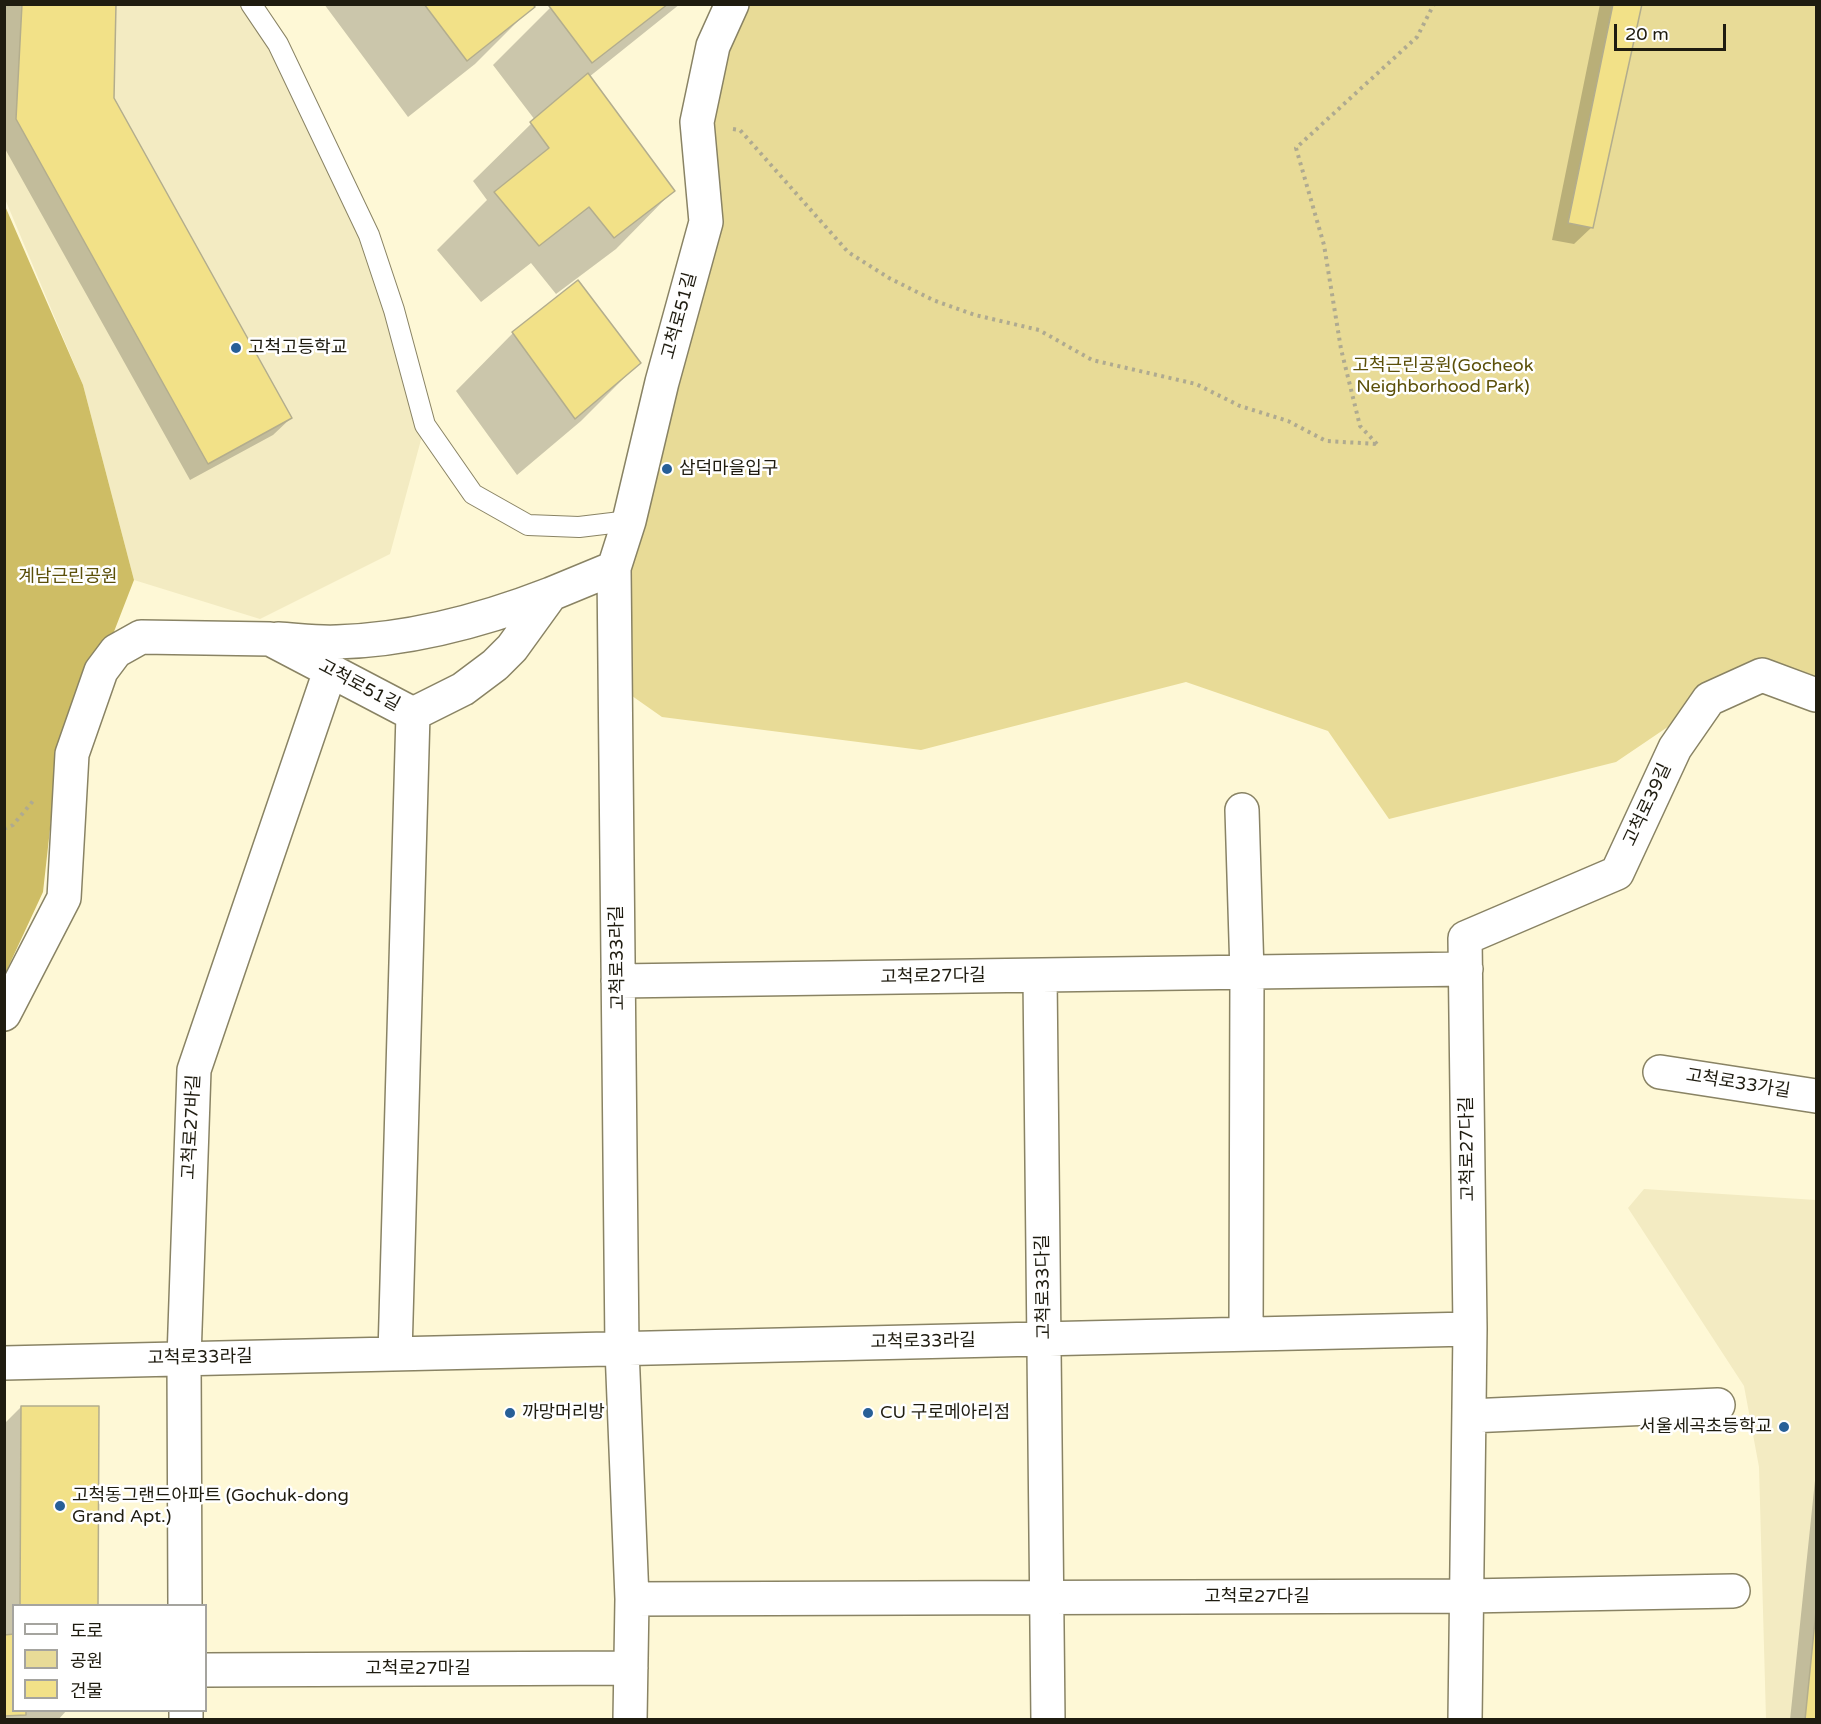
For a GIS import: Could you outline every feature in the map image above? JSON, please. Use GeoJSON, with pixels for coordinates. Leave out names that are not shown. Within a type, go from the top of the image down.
{"type":"FeatureCollection","features":[{"type":"Feature","properties":{"kind":"street","name":"고척로51길"},"geometry":{"type":"LineString","coordinates":[[614,568],[629,521],[662,382],[706,222],[697,122],[713,46],[732,4]]}},
{"type":"Feature","properties":{"kind":"street"},"geometry":{"type":"LineString","coordinates":[[270,639],[335,642],[367,640],[499,614],[614,568]]}},
{"type":"Feature","properties":{"kind":"street","name":"고척로33라길"},"geometry":{"type":"LineString","coordinates":[[614,568],[622,1349]]}},
{"type":"Feature","properties":{"kind":"street","name":"고척로51길"},"geometry":{"type":"LineString","coordinates":[[4,1014],[64,898],[72,754],[101,671],[116,651],[141,638],[270,639],[412,714],[463,689],[495,665],[512,648],[551,594]]}},
{"type":"Feature","properties":{"kind":"street","name":"고척로27바길"},"geometry":{"type":"LineString","coordinates":[[185,1604],[184,1359],[194,1070],[330,671]]}},
{"type":"Feature","properties":{"kind":"street","name":"고척로39길"},"geometry":{"type":"LineString","coordinates":[[1466,953],[1617,873],[1675,748],[1709,699],[1762,675],[1816,695]]}},
{"type":"Feature","properties":{"kind":"street"},"geometry":{"type":"LineString","coordinates":[[395,1354],[412,714]]}},
{"type":"Feature","properties":{"kind":"street"},"geometry":{"type":"LineString","coordinates":[[1242,810],[1247,973],[1246,1334]]}},
{"type":"Feature","properties":{"kind":"street","name":"고척로27다길"},"geometry":{"type":"LineString","coordinates":[[618,981],[1247,973],[1466,953],[1470,1329],[1465,1719]]}},
{"type":"Feature","properties":{"kind":"street","name":"고척로33다길"},"geometry":{"type":"LineString","coordinates":[[1040,976],[1048,1719]]}},
{"type":"Feature","properties":{"kind":"street","name":"고척로33가길"},"geometry":{"type":"LineString","coordinates":[[1660,1072],[1816,1096]]}},
{"type":"Feature","properties":{"kind":"street"},"geometry":{"type":"LineString","coordinates":[[1044,1339],[1470,1329]]}},
{"type":"Feature","properties":{"kind":"street","name":"고척로33라길"},"geometry":{"type":"LineString","coordinates":[[4,1363],[1044,1339]]}},
{"type":"Feature","properties":{"kind":"street"},"geometry":{"type":"LineString","coordinates":[[622,1349],[632,1599],[630,1719]]}},
{"type":"Feature","properties":{"kind":"street"},"geometry":{"type":"LineString","coordinates":[[1469,1416],[1718,1405]]}},
{"type":"Feature","properties":{"kind":"street","name":"고척로27다길"},"geometry":{"type":"LineString","coordinates":[[1046,1598],[1467,1596],[1733,1591]]}},
{"type":"Feature","properties":{"kind":"street"},"geometry":{"type":"LineString","coordinates":[[632,1599],[1046,1598]]}},
{"type":"Feature","properties":{"kind":"street","name":"고척로27마길"},"geometry":{"type":"LineString","coordinates":[[207,1670],[631,1668]]}},
{"type":"Feature","properties":{"kind":"lane"},"geometry":{"type":"LineString","coordinates":[[251,4],[278,44],[369,235],[394,310],[425,425],[473,494],[528,525],[579,527],[629,521]]}},
{"type":"Feature","properties":{"kind":"path"},"geometry":{"type":"LineString","coordinates":[[697,122],[740,130],[848,252],[889,278],[933,300],[975,315],[1039,330],[1092,360],[1196,384],[1240,406],[1288,421],[1326,441],[1377,444],[1360,426],[1341,349],[1324,245],[1296,148],[1417,37],[1434,4]]}},
{"type":"Feature","properties":{"kind":"shaded area","name":"고척고등학교"},"geometry":{"type":"Polygon","coordinates":[[[4,5],[251,5],[369,235],[425,425],[390,554],[260,619],[134,580],[83,385],[5,199],[4,5]]]}},
{"type":"Feature","properties":{"kind":"shaded area","name":"서울세곡초등학교"},"geometry":{"type":"Polygon","coordinates":[[[1644,1189],[1816,1200],[1816,1719],[1766,1719],[1759,1467],[1744,1386],[1628,1208],[1644,1189]]]}},
{"type":"Feature","properties":{"kind":"green space","name":"고척근린공원(Gocheok Neighborhood Park)"},"geometry":{"type":"Polygon","coordinates":[[[732,5],[1816,5],[1816,691],[1762,675],[1709,699],[1616,762],[1389,819],[1328,731],[1186,682],[921,750],[662,717],[615,684],[629,521],[706,222],[697,122],[732,5]]]}},
{"type":"Feature","properties":{"kind":"green space","name":"계남근린공원"},"geometry":{"type":"Polygon","coordinates":[[[5,206],[83,385],[134,580],[55,784],[43,892],[5,974],[5,206]]]}},
{"type":"Feature","properties":{"kind":"building"},"geometry":{"type":"Polygon","coordinates":[[[22,4],[116,4],[114,98],[292,418],[208,464],[16,119],[22,4]]]}},
{"type":"Feature","properties":{"kind":"building"},"geometry":{"type":"Polygon","coordinates":[[[424,4],[533,4],[535,7],[467,61],[424,4]]]}},
{"type":"Feature","properties":{"kind":"building"},"geometry":{"type":"Polygon","coordinates":[[[551,4],[668,4],[592,63],[549,6],[551,4]]]}},
{"type":"Feature","properties":{"kind":"building"},"geometry":{"type":"Polygon","coordinates":[[[1613,4],[1642,4],[1593,228],[1568,223],[1613,4]]]}},
{"type":"Feature","properties":{"kind":"building"},"geometry":{"type":"Polygon","coordinates":[[[588,73],[675,191],[614,238],[589,207],[539,246],[494,192],[549,148],[530,122],[588,73]]]}},
{"type":"Feature","properties":{"kind":"building"},"geometry":{"type":"Polygon","coordinates":[[[578,280],[641,363],[575,419],[512,332],[578,280]]]}},
{"type":"Feature","properties":{"kind":"building","name":"고척동그랜드아파트 (Gochuk-dong Grand Apt.)"},"geometry":{"type":"Polygon","coordinates":[[[21,1406],[99,1406],[98,1604],[20,1604],[21,1406]]]}},
{"type":"Feature","properties":{"kind":"building"},"geometry":{"type":"Polygon","coordinates":[[[1816,1611],[1816,1720],[1805,1720],[1816,1611]]]}},
{"type":"Feature","properties":{"kind":"building"},"geometry":{"type":"Polygon","coordinates":[[[12,1634],[12,1712],[26,1712],[26,1715],[4,1716],[4,1635],[12,1634]]]}},
{"type":"Feature","properties":{"kind":"place","name":"고척고등학교"},"geometry":{"type":"Point","coordinates":[236,348]}},
{"type":"Feature","properties":{"kind":"place","name":"삼덕마을입구"},"geometry":{"type":"Point","coordinates":[667,469]}},
{"type":"Feature","properties":{"kind":"place","name":"까망머리방"},"geometry":{"type":"Point","coordinates":[510,1413]}},
{"type":"Feature","properties":{"kind":"place","name":"CU 구로메아리점"},"geometry":{"type":"Point","coordinates":[868,1413]}},
{"type":"Feature","properties":{"kind":"place","name":"서울세곡초등학교"},"geometry":{"type":"Point","coordinates":[1784,1427]}},
{"type":"Feature","properties":{"kind":"place","name":"고척동그랜드아파트 (Gochuk-dong Grand Apt.)"},"geometry":{"type":"Point","coordinates":[60,1506]}}]}
